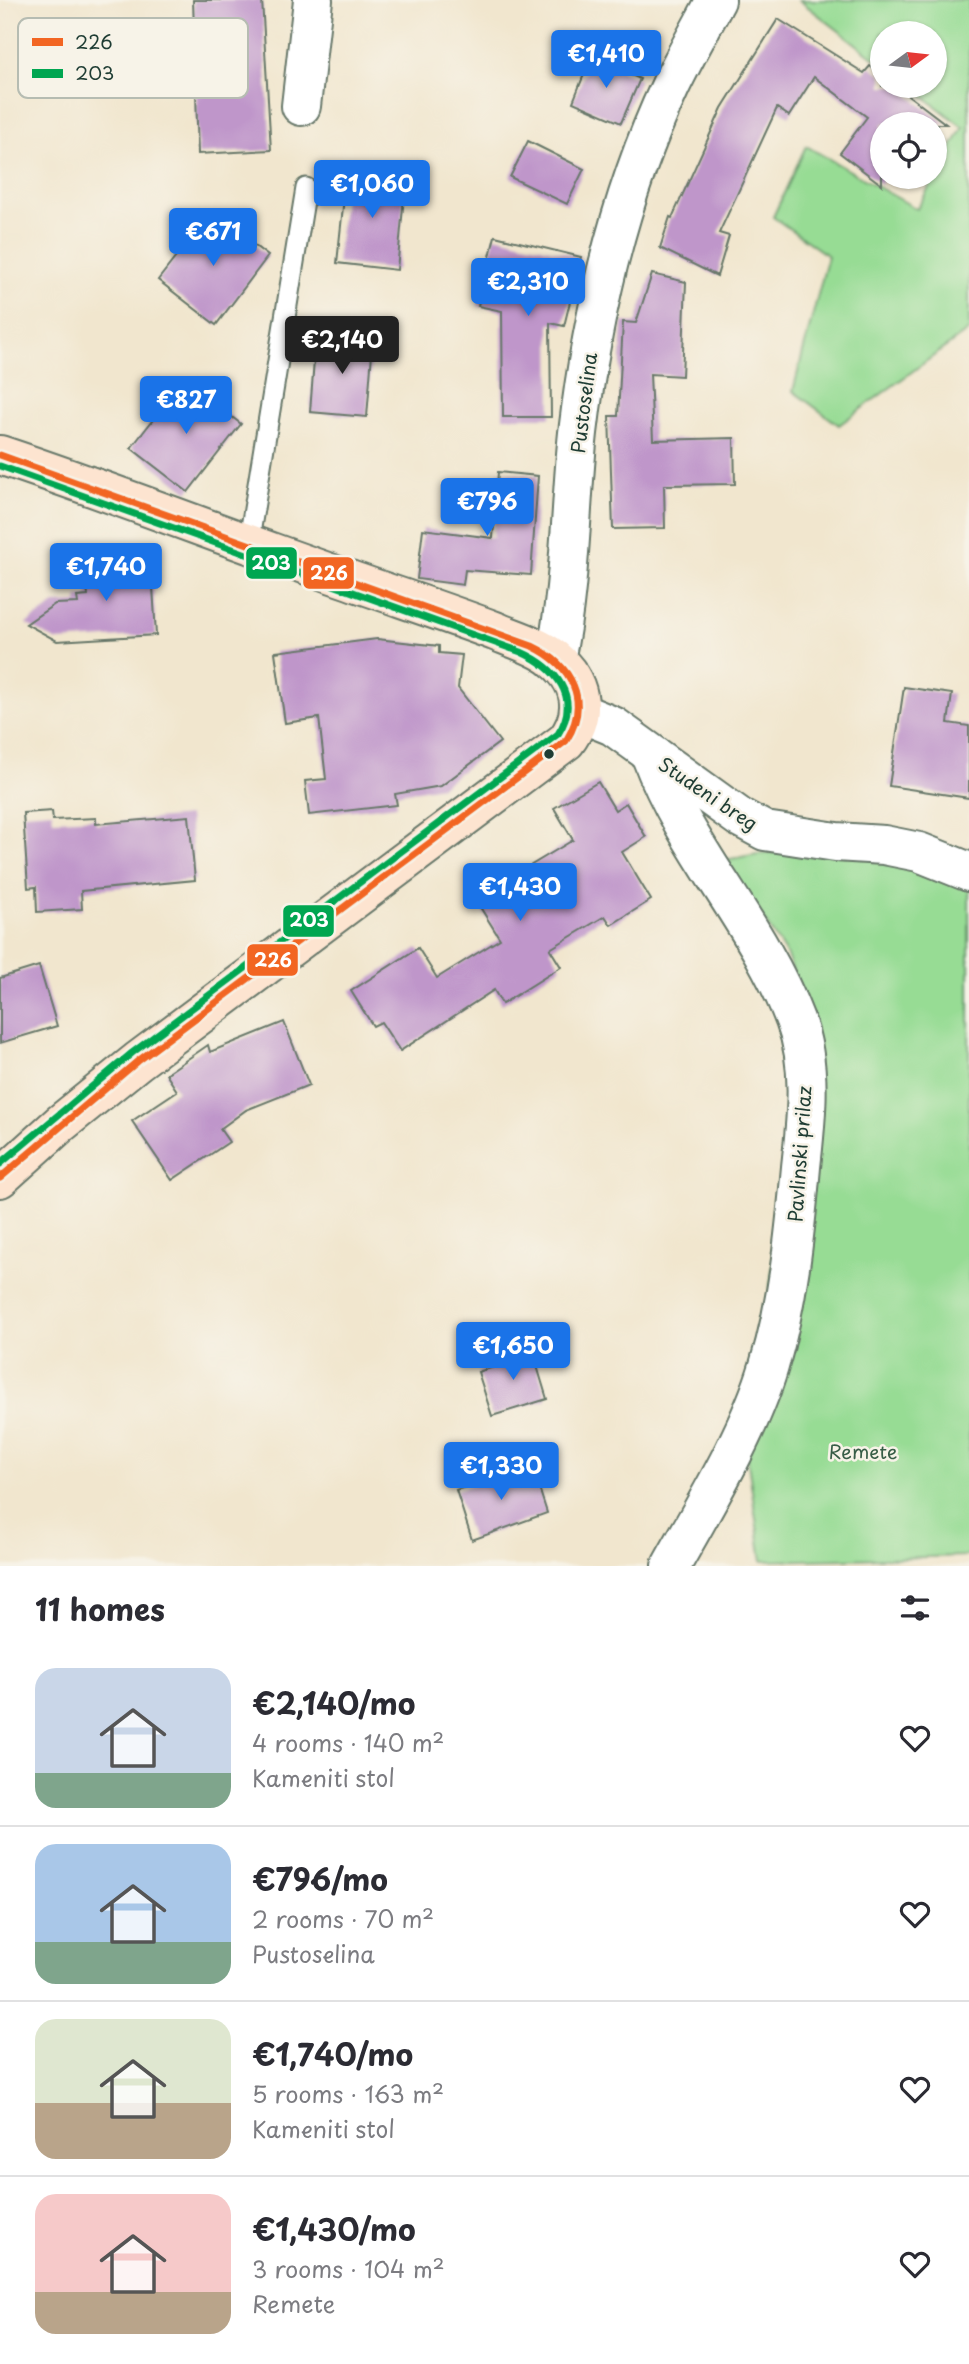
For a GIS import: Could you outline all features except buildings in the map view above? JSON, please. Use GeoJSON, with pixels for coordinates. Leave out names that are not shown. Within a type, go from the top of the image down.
{"type":"FeatureCollection","features":[{"type":"Feature","properties":{"kind":"main road"},"geometry":{"type":"LineString","coordinates":[[0,455],[96,487],[248,546],[473,623],[541,650],[555,660],[578,694],[581,713],[566,741],[138,1061],[60,1124],[0,1178]]}},
{"type":"Feature","properties":{"kind":"street"},"geometry":{"type":"LineString","coordinates":[[301,106],[313,0]]}},
{"type":"Feature","properties":{"kind":"street","name":"Pustoselina"},"geometry":{"type":"LineString","coordinates":[[555,660],[564,618],[579,432],[594,326],[609,263],[630,191],[671,86],[716,0]]}},
{"type":"Feature","properties":{"kind":"street","name":"Studeni breg"},"geometry":{"type":"LineString","coordinates":[[581,713],[613,726],[739,817],[765,831],[907,850],[969,873]]}},
{"type":"Feature","properties":{"kind":"street","name":"Pavlinski prilaz"},"geometry":{"type":"LineString","coordinates":[[651,756],[665,792],[756,939],[779,982],[796,1023],[805,1064],[807,1110],[792,1249],[781,1319],[768,1369],[731,1455],[671,1566]]}},
{"type":"Feature","properties":{"kind":"lane"},"geometry":{"type":"LineString","coordinates":[[248,546],[306,188]]}},
{"type":"Feature","properties":{"kind":"green space"},"geometry":{"type":"Polygon","coordinates":[[[799,0],[969,0],[969,330],[839,425],[793,391],[828,256],[773,217],[806,146],[870,182],[870,189],[882,189],[917,209],[928,189],[947,189],[947,156],[963,127],[926,98],[947,98],[947,21],[870,21],[870,55],[799,0]]]}},
{"type":"Feature","properties":{"kind":"green space","name":"Remete"},"geometry":{"type":"Polygon","coordinates":[[[810,851],[909,863],[969,887],[969,1556],[762,1561],[747,1456],[808,1009],[786,954],[725,860],[763,853],[810,851]]]}},
{"type":"Feature","properties":{"kind":"transit line","name":"226"},"geometry":{"type":"LineString","coordinates":[[0,455],[532,646],[558,663],[567,674],[577,698],[577,712],[566,741],[138,1061],[0,1178]]}},
{"type":"Feature","properties":{"kind":"transit line","name":"203"},"geometry":{"type":"LineString","coordinates":[[0,466],[521,652],[554,675],[566,696],[567,708],[558,734],[132,1053],[0,1164]]}}]}
